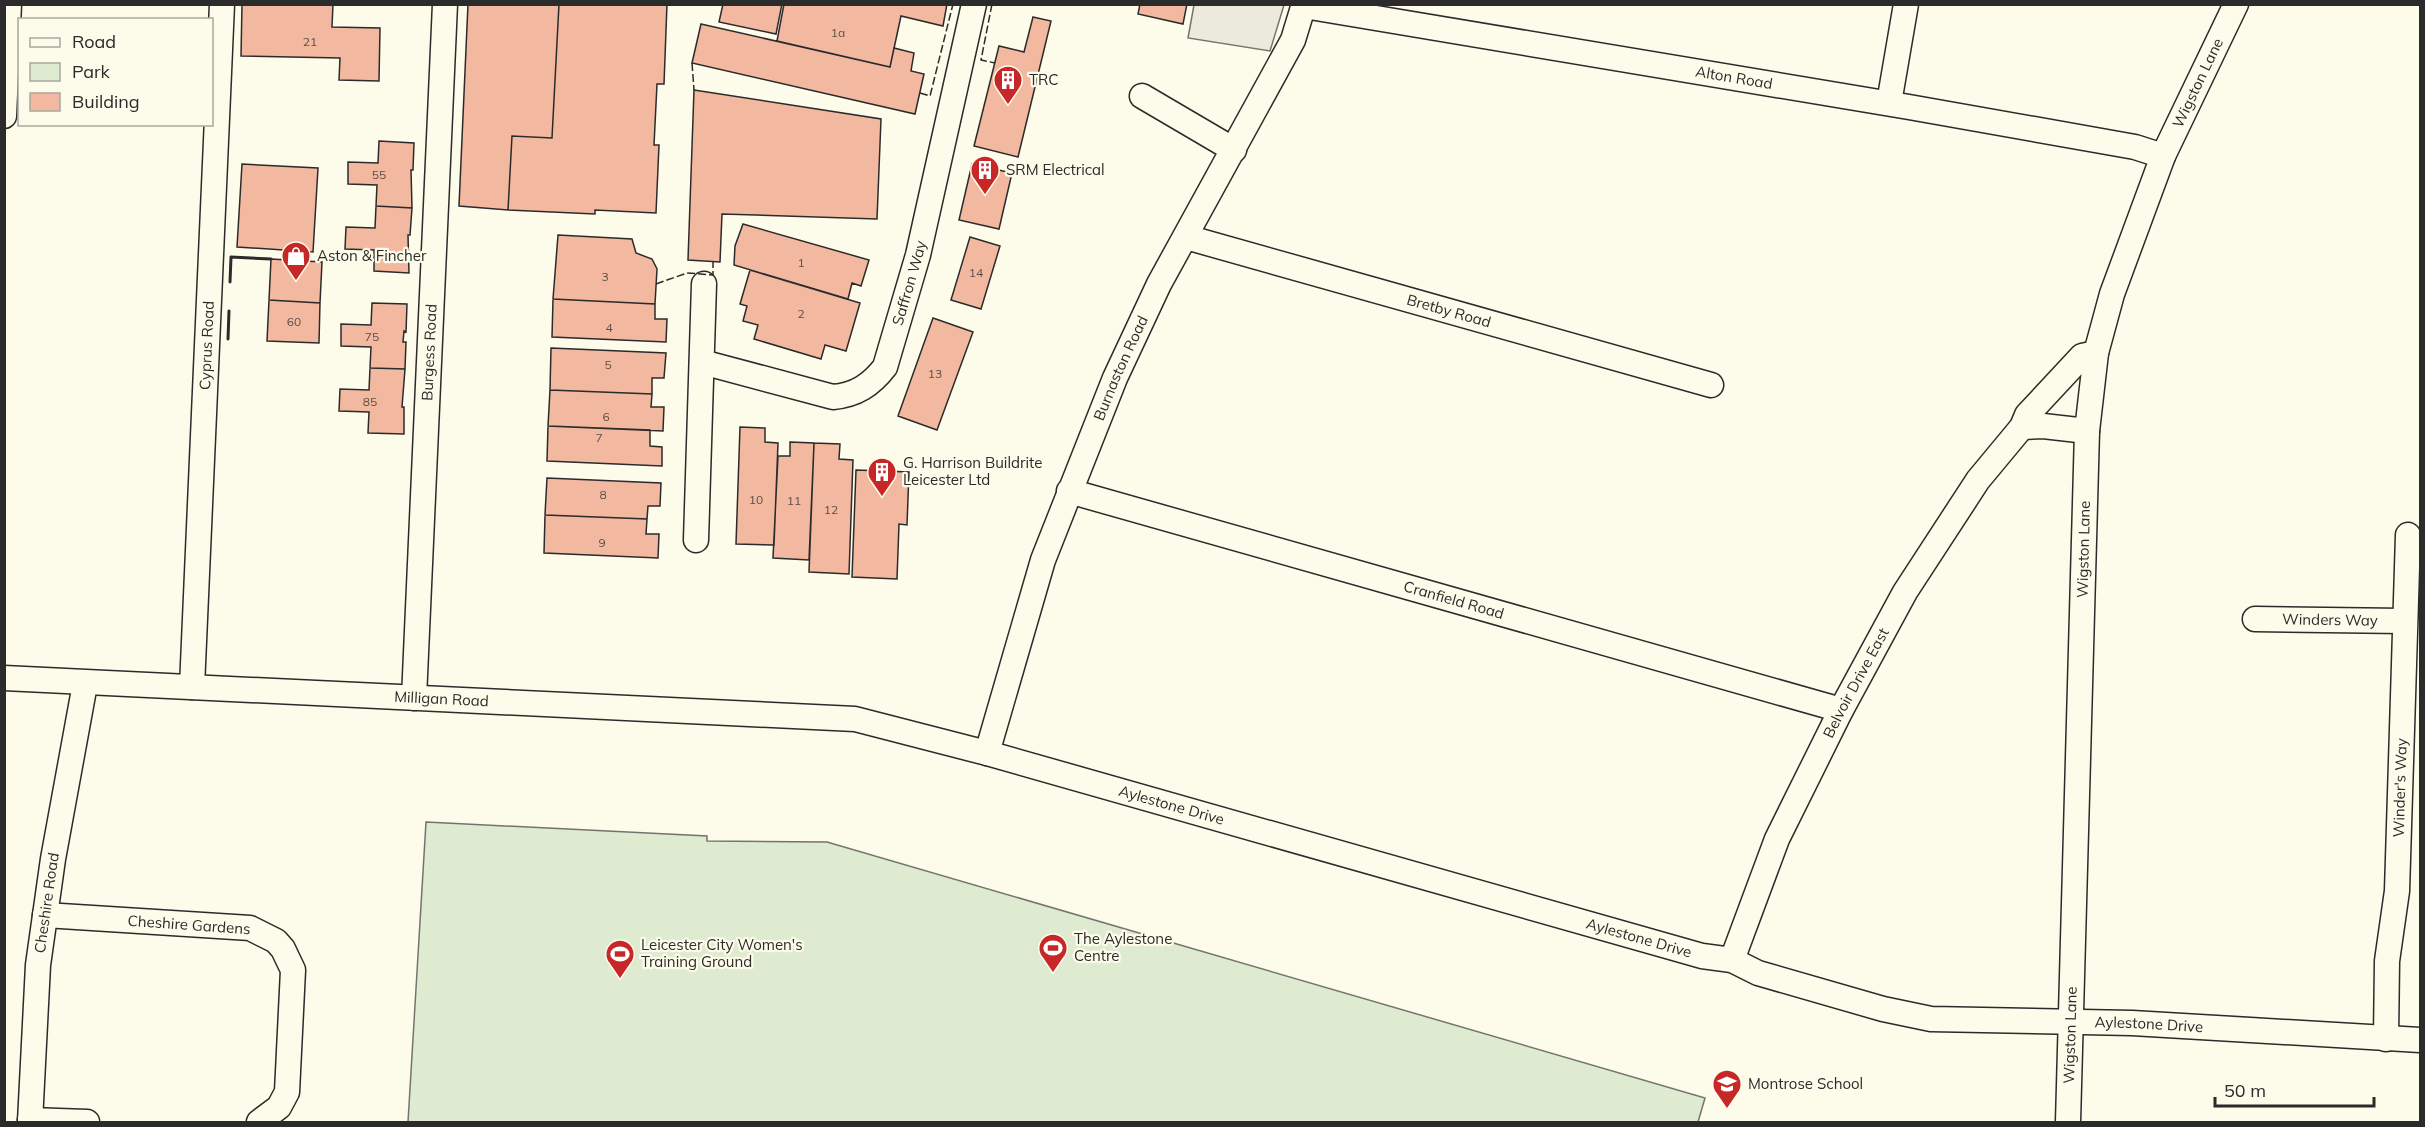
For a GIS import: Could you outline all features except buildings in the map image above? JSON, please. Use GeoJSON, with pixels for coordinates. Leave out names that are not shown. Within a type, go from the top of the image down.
{"type":"FeatureCollection","features":[{"type":"Feature","properties":{"kind":"street"},"geometry":{"type":"LineString","coordinates":[[4,116],[9,4]]}},
{"type":"Feature","properties":{"kind":"street","name":"Cyprus Road"},"geometry":{"type":"LineString","coordinates":[[192,687],[222,4]]}},
{"type":"Feature","properties":{"kind":"street","name":"Burgess Road"},"geometry":{"type":"LineString","coordinates":[[414,698],[445,4]]}},
{"type":"Feature","properties":{"kind":"street","name":"Saffron Way"},"geometry":{"type":"LineString","coordinates":[[702,362],[833,397],[848,396],[876,379],[885,367],[918,255],[974,4]]}},
{"type":"Feature","properties":{"kind":"street"},"geometry":{"type":"LineString","coordinates":[[1889,103],[1905,4]]}},
{"type":"Feature","properties":{"kind":"street","name":"Wigston Lane"},"geometry":{"type":"LineString","coordinates":[[2068,1122],[2087,431],[2097,353],[2112,294],[2163,156],[2236,4]]}},
{"type":"Feature","properties":{"kind":"street","name":"Alton Road"},"geometry":{"type":"LineString","coordinates":[[1304,5],[1889,103],[2135,147],[2163,156]]}},
{"type":"Feature","properties":{"kind":"street","name":"Burnaston Road"},"geometry":{"type":"LineString","coordinates":[[987,753],[1043,560],[1120,368],[1159,284],[1293,39],[1304,5]]}},
{"type":"Feature","properties":{"kind":"street"},"geometry":{"type":"LineString","coordinates":[[1143,96],[1234,150]]}},
{"type":"Feature","properties":{"kind":"street","name":"Bretby Road"},"geometry":{"type":"LineString","coordinates":[[1186,237],[1711,385]]}},
{"type":"Feature","properties":{"kind":"street"},"geometry":{"type":"LineString","coordinates":[[696,540],[704,284]]}},
{"type":"Feature","properties":{"kind":"street","name":"Belvoir Drive East"},"geometry":{"type":"LineString","coordinates":[[1732,960],[1777,839],[1841,710],[1905,592],[1978,480],[2022,428],[2026,415],[2082,357],[2097,353]]}},
{"type":"Feature","properties":{"kind":"street"},"geometry":{"type":"LineString","coordinates":[[2022,428],[2043,426],[2087,431]]}},
{"type":"Feature","properties":{"kind":"street","name":"Cranfield Road"},"geometry":{"type":"LineString","coordinates":[[1069,491],[1841,710]]}},
{"type":"Feature","properties":{"kind":"street","name":"Winder's Way"},"geometry":{"type":"LineString","coordinates":[[2386,1039],[2387,961],[2397,891],[2408,535]]}},
{"type":"Feature","properties":{"kind":"street","name":"Winders Way"},"geometry":{"type":"LineString","coordinates":[[2255,619],[2404,621]]}},
{"type":"Feature","properties":{"kind":"street","name":"Milligan Road"},"geometry":{"type":"LineString","coordinates":[[4,678],[85,684],[192,687],[855,719],[877,723]]}},
{"type":"Feature","properties":{"kind":"street","name":"Cheshire Road"},"geometry":{"type":"LineString","coordinates":[[30,1121],[38,965],[85,684]]}},
{"type":"Feature","properties":{"kind":"street","name":"Aylestone Drive"},"geometry":{"type":"LineString","coordinates":[[877,723],[1702,956],[1732,960],[1758,973],[1883,1009],[1931,1019],[2132,1023],[2421,1040]]}},
{"type":"Feature","properties":{"kind":"street","name":"Cheshire Gardens"},"geometry":{"type":"LineString","coordinates":[[45,915],[250,928],[276,941],[283,949],[293,970],[287,1092],[279,1107],[259,1122]]}},
{"type":"Feature","properties":{"kind":"street"},"geometry":{"type":"LineString","coordinates":[[30,1121],[87,1122]]}},
{"type":"Feature","properties":{"kind":"green space"},"geometry":{"type":"Polygon","coordinates":[[[426,822],[707,836],[707,841],[827,842],[1705,1098],[1698,1122],[408,1122],[426,822]]]}},
{"type":"Feature","properties":{"kind":"shaded area"},"geometry":{"type":"Polygon","coordinates":[[[1194,4],[1284,5],[1270,51],[1188,38],[1194,4]]]}},
{"type":"Feature","properties":{"kind":"fence"},"geometry":{"type":"LineString","coordinates":[[920,93],[930,96],[953,4]]}},
{"type":"Feature","properties":{"kind":"fence"},"geometry":{"type":"LineString","coordinates":[[992,4],[981,60],[995,63]]}},
{"type":"Feature","properties":{"kind":"fence"},"geometry":{"type":"LineString","coordinates":[[692,63],[694,90]]}},
{"type":"Feature","properties":{"kind":"fence"},"geometry":{"type":"LineString","coordinates":[[656,284],[687,273],[713,275],[713,262]]}},
{"type":"Feature","properties":{"kind":"wall"},"geometry":{"type":"LineString","coordinates":[[230,282],[231,257],[271,259]]}},
{"type":"Feature","properties":{"kind":"wall"},"geometry":{"type":"LineString","coordinates":[[228,339],[229,311]]}},
{"type":"Feature","properties":{"kind":"place","name":"TRC"},"geometry":{"type":"Point","coordinates":[1008,106]}},
{"type":"Feature","properties":{"kind":"place","name":"SRM Electrical"},"geometry":{"type":"Point","coordinates":[985,196]}},
{"type":"Feature","properties":{"kind":"place","name":"Aston & Fincher"},"geometry":{"type":"Point","coordinates":[296,282]}},
{"type":"Feature","properties":{"kind":"place","name":"G. Harrison Buildrite Leicester Ltd"},"geometry":{"type":"Point","coordinates":[882,498]}},
{"type":"Feature","properties":{"kind":"place","name":"The Aylestone Centre"},"geometry":{"type":"Point","coordinates":[1053,974]}},
{"type":"Feature","properties":{"kind":"place","name":"Leicester City Women's Training Ground"},"geometry":{"type":"Point","coordinates":[620,980]}},
{"type":"Feature","properties":{"kind":"place","name":"Montrose School"},"geometry":{"type":"Point","coordinates":[1727,1110]}}]}
